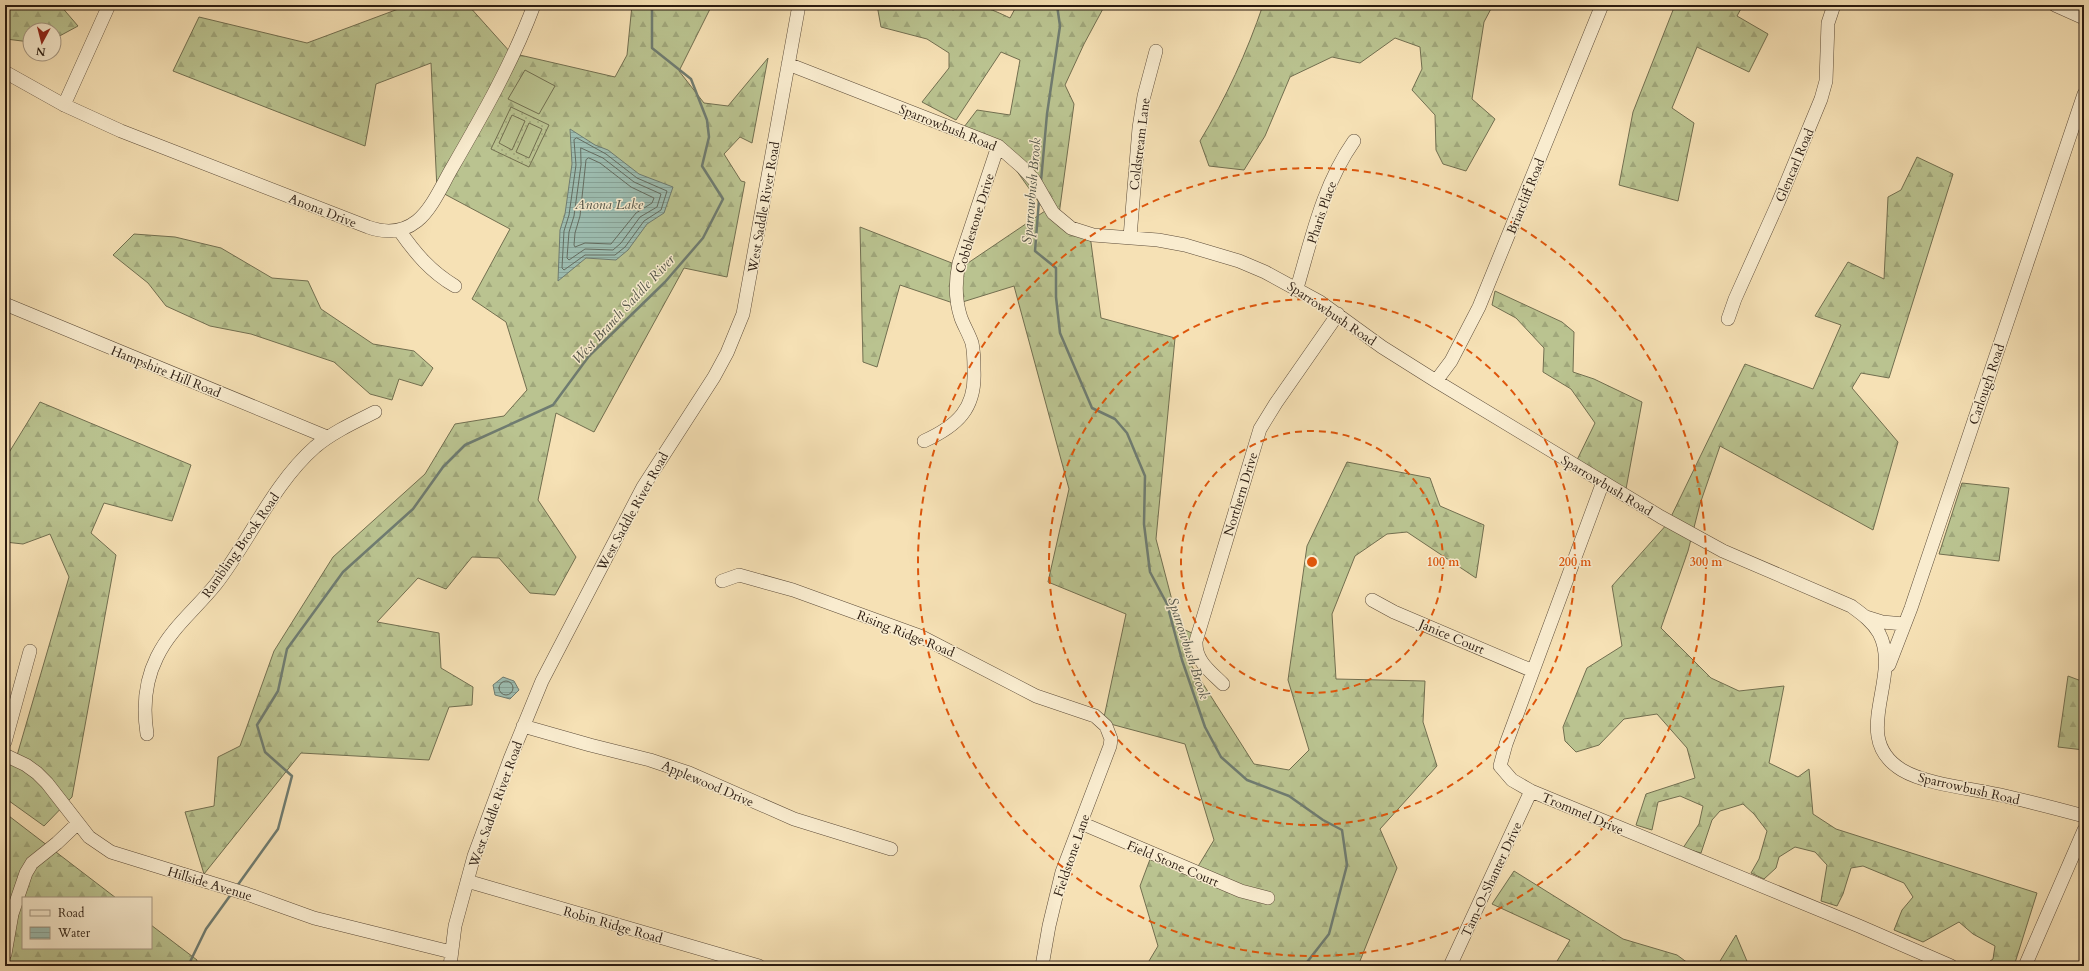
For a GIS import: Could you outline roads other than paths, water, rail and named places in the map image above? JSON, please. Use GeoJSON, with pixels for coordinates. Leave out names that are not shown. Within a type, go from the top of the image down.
{"type":"FeatureCollection","features":[{"type":"Feature","properties":{"kind":"street"},"geometry":{"type":"LineString","coordinates":[[64,105],[109,5]]}},
{"type":"Feature","properties":{"kind":"street","name":"Anona Drive"},"geometry":{"type":"LineString","coordinates":[[5,72],[64,105],[121,131],[368,228],[379,231],[399,230],[409,226],[422,217],[442,185],[505,71],[524,32],[534,5]]}},
{"type":"Feature","properties":{"kind":"street","name":"West Saddle River Road"},"geometry":{"type":"LineString","coordinates":[[450,966],[455,926],[485,824],[523,726],[557,649],[643,487],[708,389],[727,353],[738,325],[748,289],[799,5]]}},
{"type":"Feature","properties":{"kind":"street","name":"Briarcliff Road"},"geometry":{"type":"LineString","coordinates":[[1436,381],[1451,361],[1479,307],[1602,5]]}},
{"type":"Feature","properties":{"kind":"street","name":"Glencarl Road"},"geometry":{"type":"LineString","coordinates":[[1728,319],[1735,299],[1778,203],[1821,99],[1826,81],[1828,24],[1834,5]]}},
{"type":"Feature","properties":{"kind":"street"},"geometry":{"type":"LineString","coordinates":[[2054,5],[2084,18]]}},
{"type":"Feature","properties":{"kind":"street","name":"Coldstream Lane"},"geometry":{"type":"LineString","coordinates":[[1130,237],[1139,128],[1144,96],[1156,51]]}},
{"type":"Feature","properties":{"kind":"street","name":"Sparrowbush Road"},"geometry":{"type":"LineString","coordinates":[[788,64],[998,146],[1022,167],[1036,184],[1044,200],[1061,221],[1079,231],[1093,235],[1130,237],[1171,243],[1212,252],[1265,272],[1297,288],[1338,314],[1382,347],[1661,518],[1723,551],[1832,597],[1866,617],[1882,622],[1904,624]]}},
{"type":"Feature","properties":{"kind":"street","name":"Carlough Road"},"geometry":{"type":"LineString","coordinates":[[1886,674],[2084,94]]}},
{"type":"Feature","properties":{"kind":"street","name":"Pharis Place"},"geometry":{"type":"LineString","coordinates":[[1297,288],[1325,194],[1338,165],[1354,141]]}},
{"type":"Feature","properties":{"kind":"street","name":"Cobblestone Drive"},"geometry":{"type":"LineString","coordinates":[[924,441],[940,433],[959,420],[966,410],[976,384],[972,344],[958,305],[956,276],[998,146]]}},
{"type":"Feature","properties":{"kind":"street"},"geometry":{"type":"LineString","coordinates":[[399,230],[416,254],[429,268],[455,286]]}},
{"type":"Feature","properties":{"kind":"street","name":"Hampshire Hill Road"},"geometry":{"type":"LineString","coordinates":[[5,304],[327,437]]}},
{"type":"Feature","properties":{"kind":"street","name":"Northern Drive"},"geometry":{"type":"LineString","coordinates":[[1223,684],[1201,662],[1196,648],[1196,641],[1247,468],[1260,429],[1276,403],[1338,314]]}},
{"type":"Feature","properties":{"kind":"street","name":"Rambling Brook Road"},"geometry":{"type":"LineString","coordinates":[[147,734],[145,705],[147,690],[156,658],[165,642],[215,584],[283,484],[304,458],[327,437],[375,412]]}},
{"type":"Feature","properties":{"kind":"street","name":"Trommel Drive"},"geometry":{"type":"LineString","coordinates":[[1603,482],[1506,744],[1500,766],[1512,780],[1531,791],[1859,926],[1951,966]]}},
{"type":"Feature","properties":{"kind":"street","name":"Rising Ridge Road"},"geometry":{"type":"LineString","coordinates":[[722,581],[739,576],[793,590],[920,636],[1036,696],[1095,716],[1106,726],[1109,732],[1110,746]]}},
{"type":"Feature","properties":{"kind":"street","name":"Janice Court"},"geometry":{"type":"LineString","coordinates":[[1372,600],[1394,612],[1533,671]]}},
{"type":"Feature","properties":{"kind":"street","name":"Sparrowbush Road"},"geometry":{"type":"LineString","coordinates":[[1866,617],[1878,632],[1883,643],[1886,658],[1886,674],[1878,711],[1877,734],[1885,753],[1902,770],[1911,775],[1932,781],[2006,796],[2084,816]]}},
{"type":"Feature","properties":{"kind":"street"},"geometry":{"type":"LineString","coordinates":[[5,742],[30,651]]}},
{"type":"Feature","properties":{"kind":"street","name":"Applewood Drive"},"geometry":{"type":"LineString","coordinates":[[523,726],[650,760],[689,773],[794,819],[891,849]]}},
{"type":"Feature","properties":{"kind":"street","name":"Fieldstone Lane"},"geometry":{"type":"LineString","coordinates":[[1042,966],[1049,926],[1062,872],[1110,746]]}},
{"type":"Feature","properties":{"kind":"street","name":"Hillside Avenue"},"geometry":{"type":"LineString","coordinates":[[5,755],[26,765],[37,773],[89,837],[111,852],[248,894],[314,918],[451,952]]}},
{"type":"Feature","properties":{"kind":"street","name":"Tam-O-Shanter Drive"},"geometry":{"type":"LineString","coordinates":[[1450,966],[1531,791]]}},
{"type":"Feature","properties":{"kind":"street"},"geometry":{"type":"LineString","coordinates":[[5,954],[12,914],[26,873],[32,863],[57,843],[78,823]]}},
{"type":"Feature","properties":{"kind":"street","name":"Field Stone Court"},"geometry":{"type":"LineString","coordinates":[[1081,823],[1241,891],[1268,898]]}},
{"type":"Feature","properties":{"kind":"street"},"geometry":{"type":"LineString","coordinates":[[2025,966],[2084,830]]}},
{"type":"Feature","properties":{"kind":"street","name":"Robin Ridge Road"},"geometry":{"type":"LineString","coordinates":[[467,881],[759,966]]}},
{"type":"Feature","properties":{"kind":"water","name":"Anona Lake"},"geometry":{"type":"Polygon","coordinates":[[[570,129],[595,145],[608,150],[639,174],[673,187],[664,213],[647,224],[628,250],[616,260],[586,258],[558,281],[560,230],[565,214],[572,164],[570,129]]]}},
{"type":"Feature","properties":{"kind":"water"},"geometry":{"type":"Polygon","coordinates":[[[503,677],[514,681],[519,690],[510,699],[495,695],[493,685],[503,677]]]}},
{"type":"Feature","properties":{"kind":"waterway","name":"West Branch Saddle River"},"geometry":{"type":"LineString","coordinates":[[237,886],[278,829],[292,776],[265,752],[257,725],[278,691],[287,649],[343,572],[413,509],[443,467],[465,445],[553,405],[589,356],[665,282],[703,238],[723,199],[702,166],[709,137],[707,120],[691,79],[652,48],[652,5]]}},
{"type":"Feature","properties":{"kind":"waterway","name":"Sparrowbush Brook"},"geometry":{"type":"LineString","coordinates":[[1041,181],[1047,114],[1060,26],[1057,5]]}},
{"type":"Feature","properties":{"kind":"waterway","name":"Sparrowbush Brook"},"geometry":{"type":"LineString","coordinates":[[1039,200],[1035,251],[1056,268],[1056,297],[1060,333],[1092,408],[1115,419],[1127,433],[1145,476],[1144,524],[1150,572],[1167,604],[1182,660],[1205,727],[1221,757],[1247,780],[1289,796],[1323,820],[1342,830],[1347,865],[1329,934],[1304,966]]}},
{"type":"Feature","properties":{"kind":"waterway","name":"West Branch Saddle River"},"geometry":{"type":"LineString","coordinates":[[188,966],[206,929],[232,893]]}}]}
